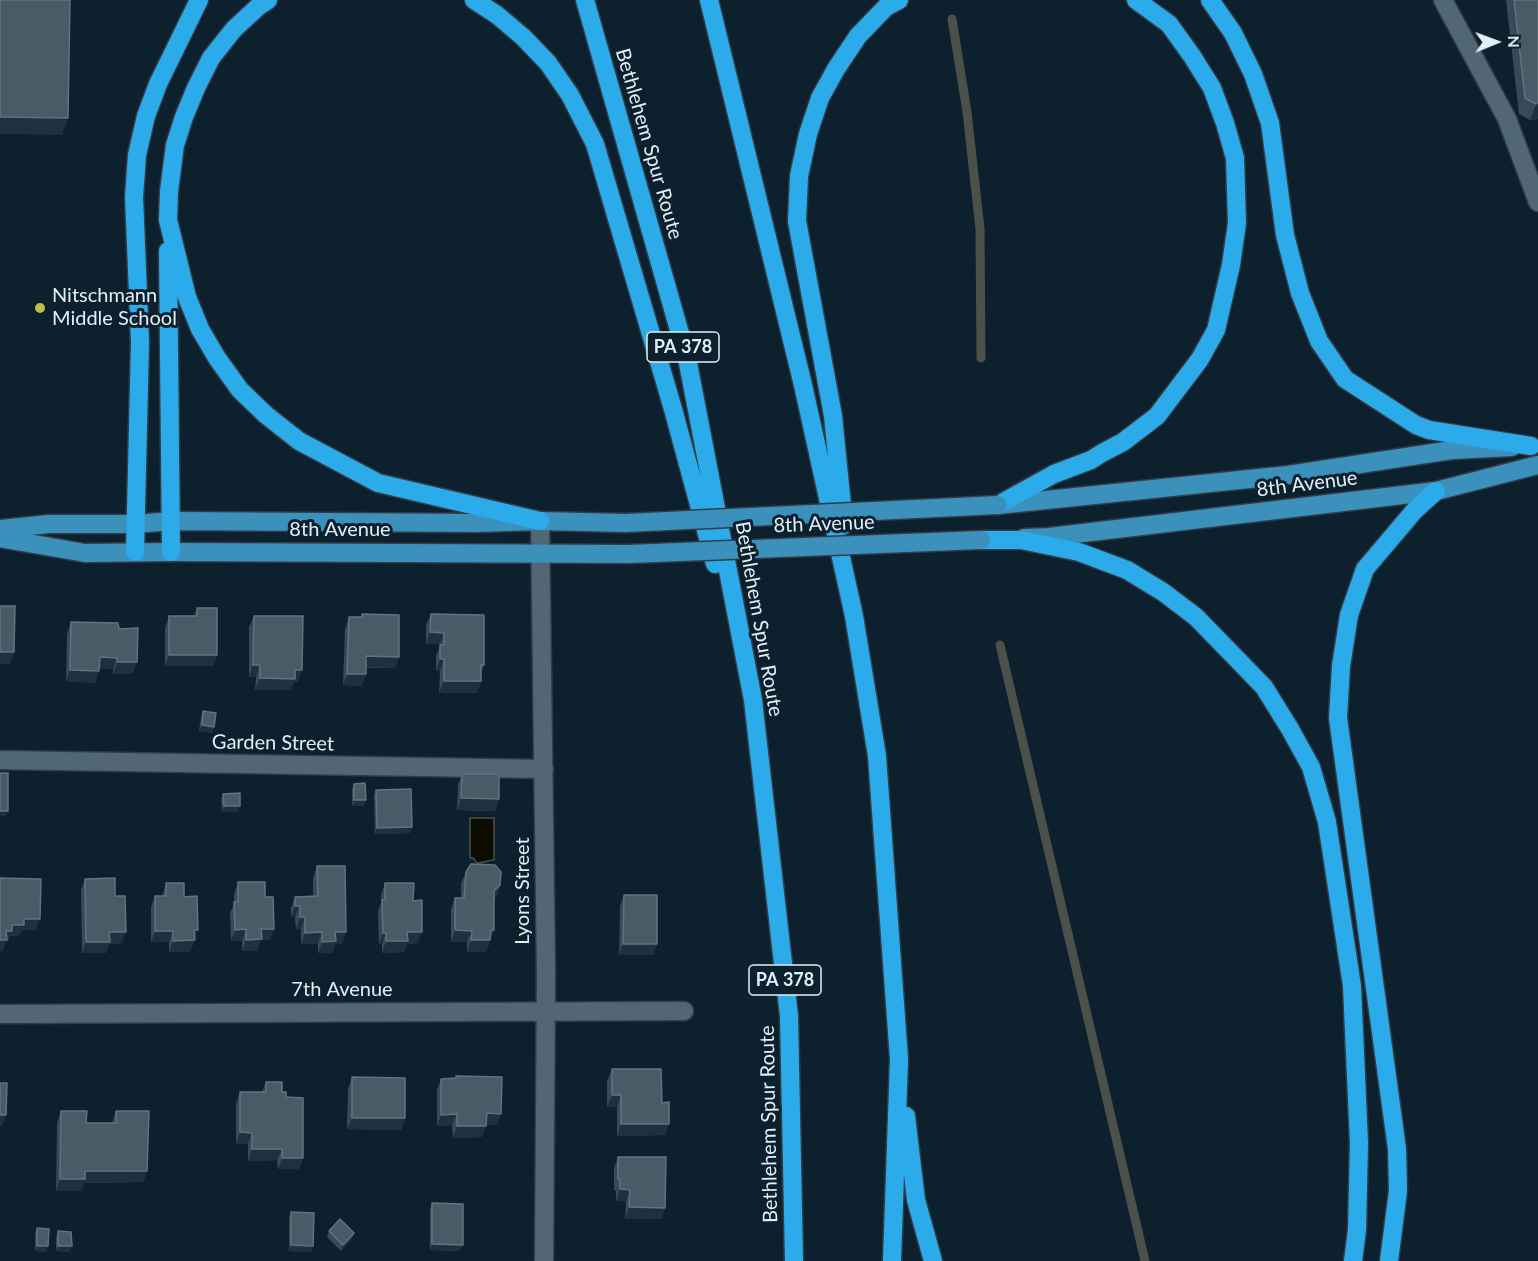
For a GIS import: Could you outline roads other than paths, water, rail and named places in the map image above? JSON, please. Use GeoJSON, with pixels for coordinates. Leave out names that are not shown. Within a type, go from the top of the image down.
{"type":"FeatureCollection","features":[{"type":"Feature","properties":{"kind":"highway"},"geometry":{"type":"LineString","coordinates":[[135,552],[140,342],[134,197],[137,155],[146,116],[158,84],[198,0]]}},
{"type":"Feature","properties":{"kind":"highway"},"geometry":{"type":"LineString","coordinates":[[171,552],[168,220],[175,145],[196,88],[211,58],[234,29],[268,0]]}},
{"type":"Feature","properties":{"kind":"highway"},"geometry":{"type":"LineString","coordinates":[[474,0],[514,29],[548,63],[570,95],[595,144],[673,409],[753,700]]}},
{"type":"Feature","properties":{"kind":"highway","name":"Bethlehem Spur Route"},"geometry":{"type":"LineString","coordinates":[[585,0],[687,358],[753,700],[789,1016],[794,1261]]}},
{"type":"Feature","properties":{"kind":"highway"},"geometry":{"type":"LineString","coordinates":[[709,0],[803,385],[854,616],[878,756],[899,1059],[916,1200],[933,1261]]}},
{"type":"Feature","properties":{"kind":"highway"},"geometry":{"type":"LineString","coordinates":[[854,616],[833,416],[797,221],[799,176],[808,134],[820,98],[836,69],[858,36],[886,7],[899,0]]}},
{"type":"Feature","properties":{"kind":"highway"},"geometry":{"type":"LineString","coordinates":[[998,505],[1054,474],[1091,460],[1123,442],[1157,416],[1200,359],[1216,330],[1231,265],[1237,223],[1235,158],[1226,123],[1212,88],[1192,56],[1169,24],[1136,0]]}},
{"type":"Feature","properties":{"kind":"highway"},"geometry":{"type":"LineString","coordinates":[[1210,0],[1233,33],[1253,74],[1270,123],[1285,235],[1300,293],[1319,341],[1345,379],[1416,425],[1454,442],[1534,446]]}},
{"type":"Feature","properties":{"kind":"highway"},"geometry":{"type":"LineString","coordinates":[[168,220],[187,297],[200,329],[240,390],[266,416],[299,441],[378,483],[540,521]]}},
{"type":"Feature","properties":{"kind":"highway"},"geometry":{"type":"LineString","coordinates":[[1389,1261],[1398,1191],[1397,1149],[1338,718],[1341,666],[1349,615],[1365,569],[1415,510],[1444,489]]}},
{"type":"Feature","properties":{"kind":"highway"},"geometry":{"type":"LineString","coordinates":[[981,540],[1021,540],[1079,552],[1127,570],[1163,592],[1196,617],[1264,687],[1311,767],[1328,822],[1353,986],[1359,1143],[1357,1230],[1353,1261]]}},
{"type":"Feature","properties":{"kind":"highway"},"geometry":{"type":"LineString","coordinates":[[892,1261],[899,1059]]}},
{"type":"Feature","properties":{"kind":"main road","name":"8th Avenue"},"geometry":{"type":"LineString","coordinates":[[0,529],[49,524],[135,524],[172,521],[626,523],[998,505],[1288,475],[1454,442]]}},
{"type":"Feature","properties":{"kind":"main road","name":"8th Avenue"},"geometry":{"type":"LineString","coordinates":[[0,538],[85,553],[541,555],[629,554],[1049,537],[1444,489],[1538,465]]}},
{"type":"Feature","properties":{"kind":"street"},"geometry":{"type":"LineString","coordinates":[[1443,0],[1507,119],[1538,202]]}},
{"type":"Feature","properties":{"kind":"street","name":"Lyons Street"},"geometry":{"type":"LineString","coordinates":[[540,521],[546,1012],[544,1261]]}},
{"type":"Feature","properties":{"kind":"street","name":"Garden Street"},"geometry":{"type":"LineString","coordinates":[[0,760],[544,770]]}},
{"type":"Feature","properties":{"kind":"street","name":"7th Avenue"},"geometry":{"type":"LineString","coordinates":[[0,1014],[684,1011]]}},
{"type":"Feature","properties":{"kind":"waterway"},"geometry":{"type":"LineString","coordinates":[[952,19],[967,112],[980,229],[981,358]]}},
{"type":"Feature","properties":{"kind":"waterway"},"geometry":{"type":"LineString","coordinates":[[1000,645],[1145,1261]]}},
{"type":"Feature","properties":{"kind":"place","name":"Nitschmann Middle School"},"geometry":{"type":"Point","coordinates":[40,308]}}]}
